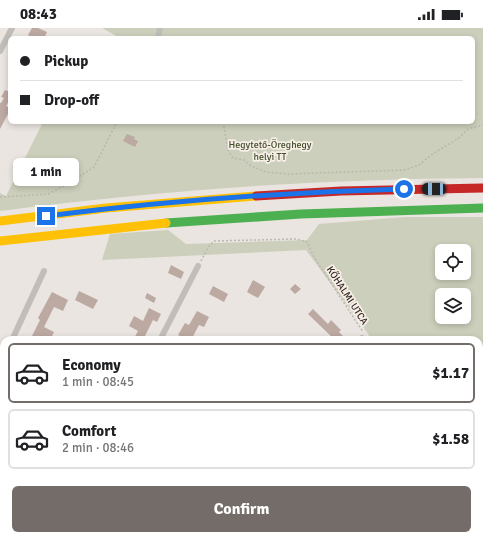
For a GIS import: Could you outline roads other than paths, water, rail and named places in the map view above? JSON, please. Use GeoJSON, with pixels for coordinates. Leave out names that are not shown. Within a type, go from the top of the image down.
{"type":"FeatureCollection","features":[{"type":"Feature","properties":{"kind":"highway"},"geometry":{"type":"LineString","coordinates":[[0,221],[106,208],[246,197],[349,191],[483,188]]}},
{"type":"Feature","properties":{"kind":"highway"},"geometry":{"type":"LineString","coordinates":[[0,241],[105,228],[213,219],[345,212],[483,208]]}},
{"type":"Feature","properties":{"kind":"street"},"geometry":{"type":"LineString","coordinates":[[0,51],[12,28]]}},
{"type":"Feature","properties":{"kind":"street"},"geometry":{"type":"LineString","coordinates":[[162,336],[198,266]]}},
{"type":"Feature","properties":{"kind":"street"},"geometry":{"type":"LineString","coordinates":[[14,336],[44,271]]}},
{"type":"Feature","properties":{"kind":"park label","name":"Hegytető-Öreghegy helyi TT"},"geometry":{"type":"Point","coordinates":[270,150]}}]}
